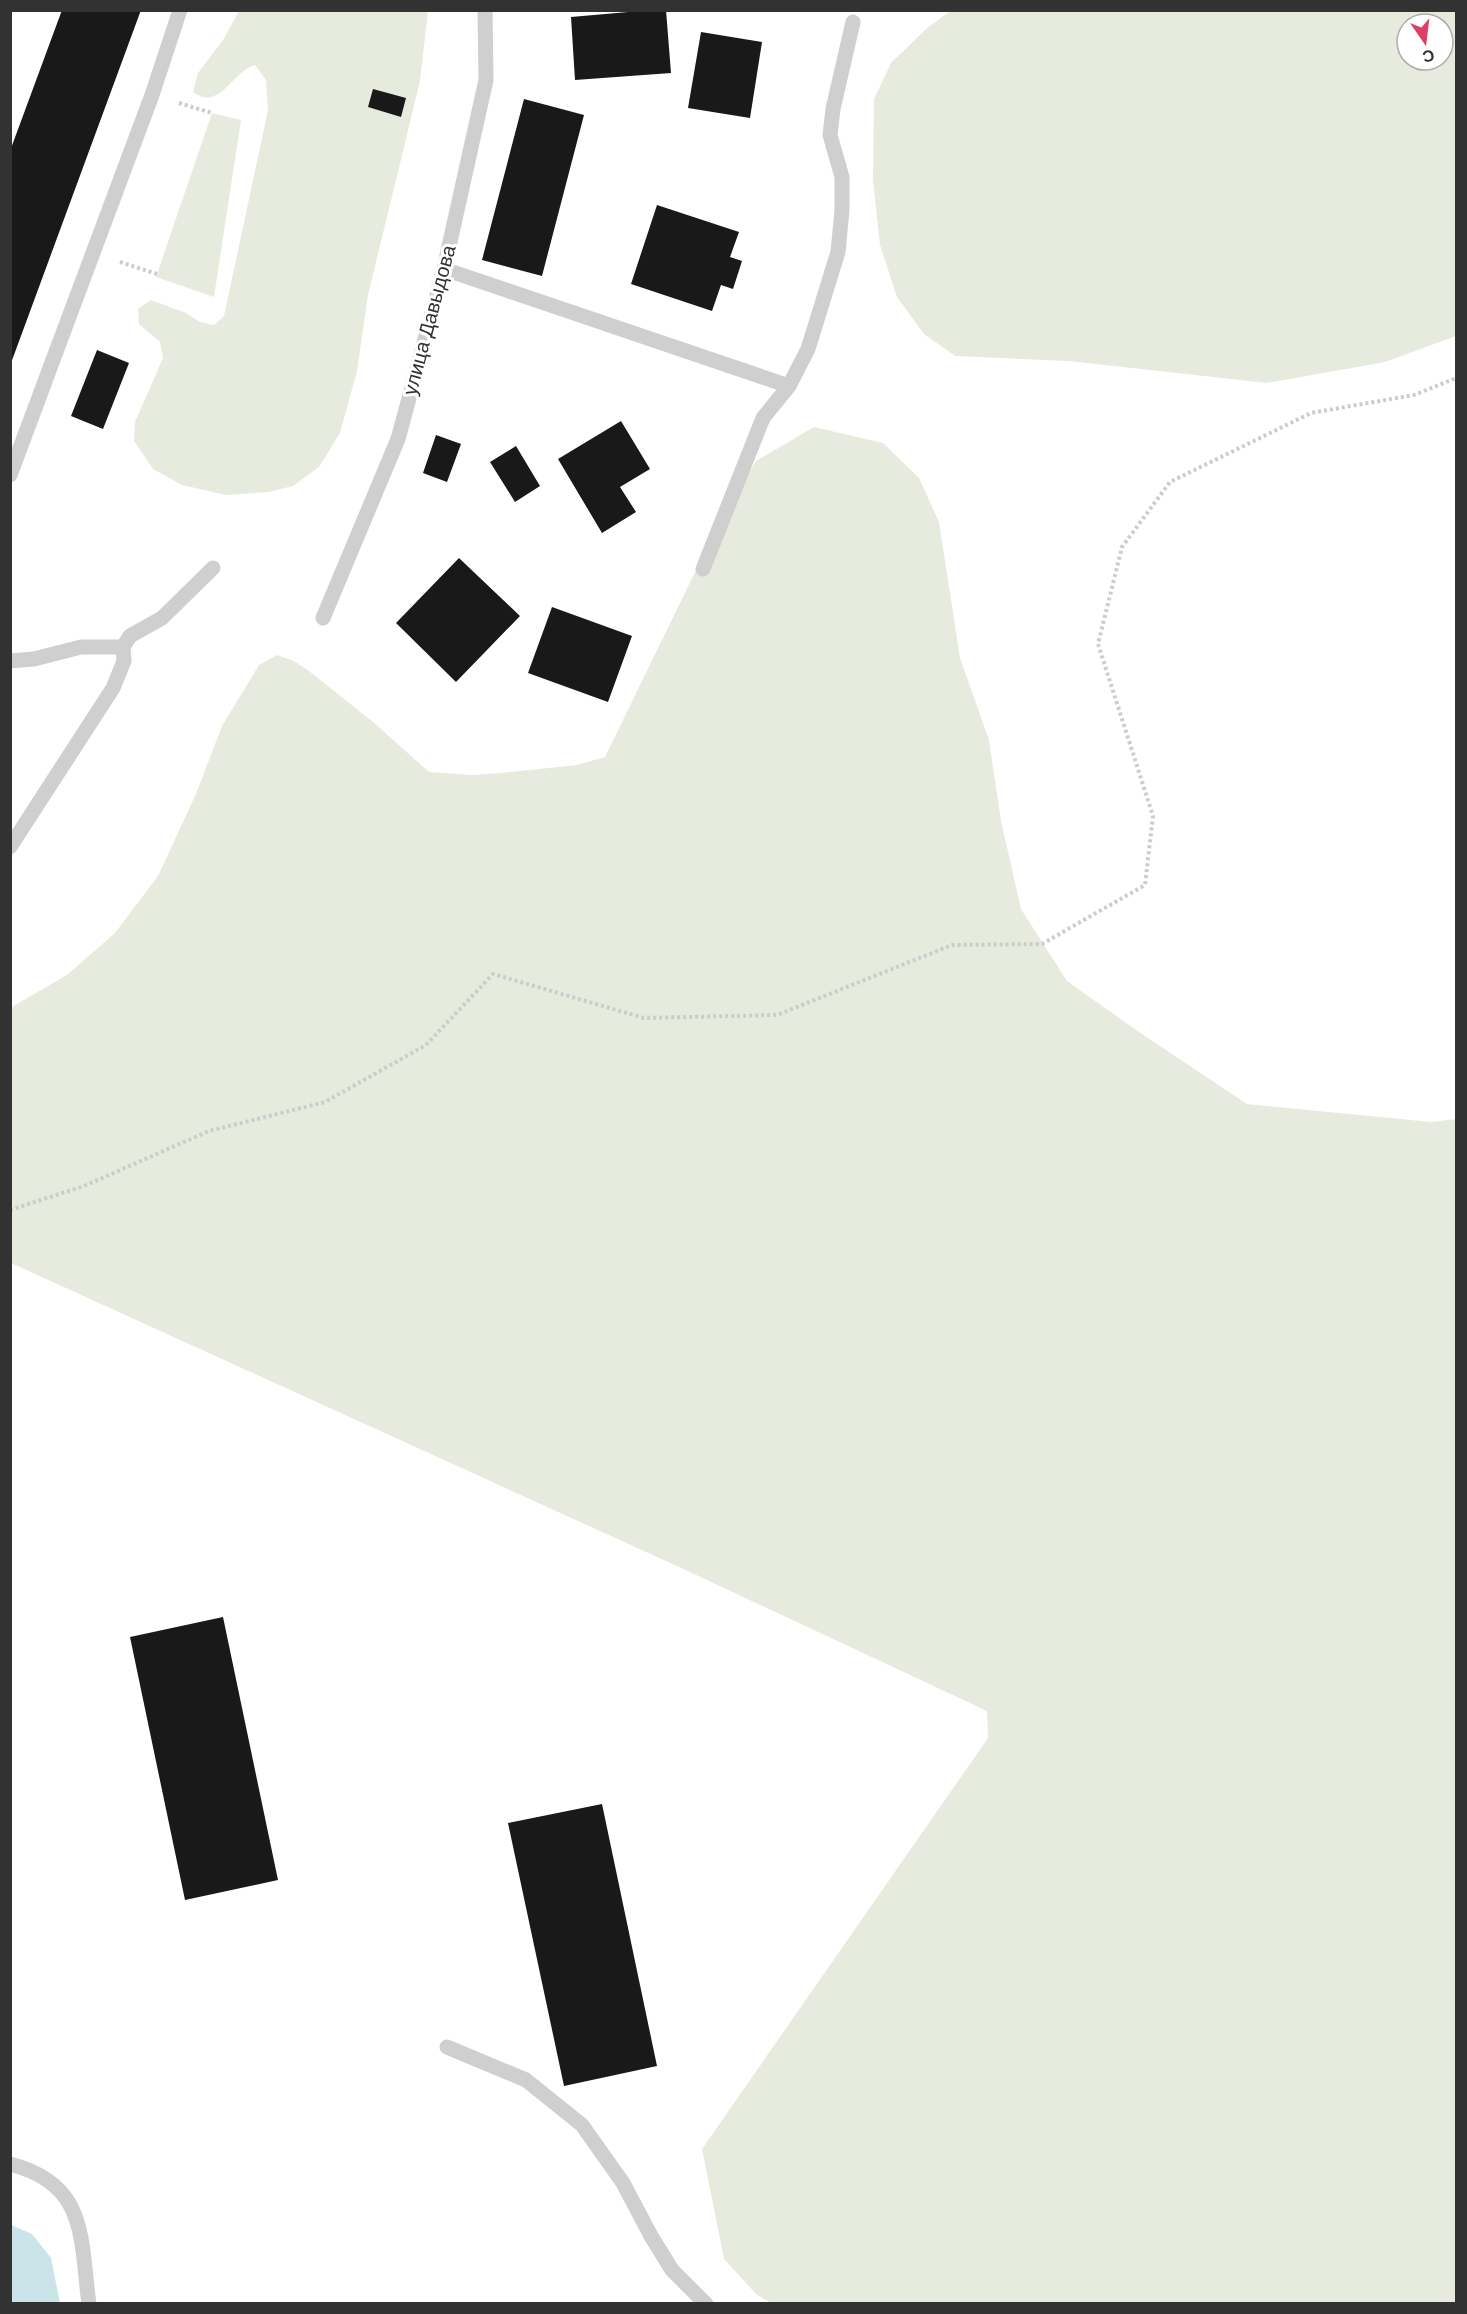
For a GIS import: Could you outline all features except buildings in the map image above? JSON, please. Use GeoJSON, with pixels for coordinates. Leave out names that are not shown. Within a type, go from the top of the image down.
{"type":"FeatureCollection","features":[{"type":"Feature","properties":{"kind":"lane"},"geometry":{"type":"LineString","coordinates":[[10,475],[94,254],[152,95],[180,10]]}},
{"type":"Feature","properties":{"kind":"lane","name":"улица Давыдова"},"geometry":{"type":"LineString","coordinates":[[323,618],[398,439],[444,269],[486,80],[485,10]]}},
{"type":"Feature","properties":{"kind":"lane"},"geometry":{"type":"LineString","coordinates":[[703,569],[764,418],[789,386],[808,349],[838,252],[843,210],[842,177],[830,135],[833,109],[853,22]]}},
{"type":"Feature","properties":{"kind":"lane"},"geometry":{"type":"LineString","coordinates":[[444,269],[789,386]]}},
{"type":"Feature","properties":{"kind":"lane"},"geometry":{"type":"LineString","coordinates":[[10,848],[113,688],[123,661],[123,647],[129,636],[162,618],[213,568]]}},
{"type":"Feature","properties":{"kind":"lane"},"geometry":{"type":"LineString","coordinates":[[10,661],[34,659],[81,647],[123,647]]}},
{"type":"Feature","properties":{"kind":"lane"},"geometry":{"type":"LineString","coordinates":[[447,2047],[526,2080],[582,2125],[623,2183],[672,2270],[706,2304]]}},
{"type":"Feature","properties":{"kind":"lane"},"geometry":{"type":"LineString","coordinates":[[10,2164],[43,2177],[62,2191],[76,2214],[88,2304]]}},
{"type":"Feature","properties":{"kind":"path"},"geometry":{"type":"LineString","coordinates":[[94,254],[157,274]]}},
{"type":"Feature","properties":{"kind":"path"},"geometry":{"type":"LineString","coordinates":[[10,1210],[84,1186],[209,1131],[325,1102],[426,1045],[493,974],[644,1018],[777,1015],[952,945],[1042,944],[1145,885],[1153,816],[1098,644],[1122,547],[1170,482],[1311,413],[1414,395],[1456,378]]}},
{"type":"Feature","properties":{"kind":"shaded area"},"geometry":{"type":"Polygon","coordinates":[[[239,11],[428,11],[420,81],[368,295],[357,371],[340,433],[319,467],[293,486],[269,492],[226,495],[182,485],[153,469],[134,441],[135,422],[163,358],[160,342],[139,324],[138,309],[151,300],[186,313],[200,322],[214,325],[224,316],[268,110],[266,80],[255,65],[239,75],[218,94],[202,97],[193,92],[198,73],[223,40],[239,11]]]}},
{"type":"Feature","properties":{"kind":"shaded area"},"geometry":{"type":"Polygon","coordinates":[[[950,11],[1456,11],[1456,336],[1385,362],[1267,383],[1069,361],[955,356],[924,334],[897,297],[880,245],[873,180],[874,99],[891,63],[926,29],[950,11]]]}},
{"type":"Feature","properties":{"kind":"shaded area"},"geometry":{"type":"Polygon","coordinates":[[[212,113],[241,120],[214,297],[156,277],[212,113]]]}},
{"type":"Feature","properties":{"kind":"shaded area"},"geometry":{"type":"Polygon","coordinates":[[[814,427],[883,443],[919,478],[939,522],[960,658],[989,740],[1001,821],[1021,909],[1067,981],[1247,1104],[1431,1122],[1456,1119],[1456,2303],[773,2304],[757,2295],[724,2259],[702,2149],[988,1738],[987,1711],[679,1567],[11,1263],[10,1008],[67,975],[115,933],[158,876],[196,794],[222,726],[259,665],[277,655],[294,661],[373,722],[429,772],[472,775],[501,773],[577,765],[605,757],[718,525],[756,461],[814,427]]]}},
{"type":"Feature","properties":{"kind":"water"},"geometry":{"type":"Polygon","coordinates":[[[11,2225],[32,2234],[51,2258],[60,2303],[11,2303],[11,2225]]]}}]}
